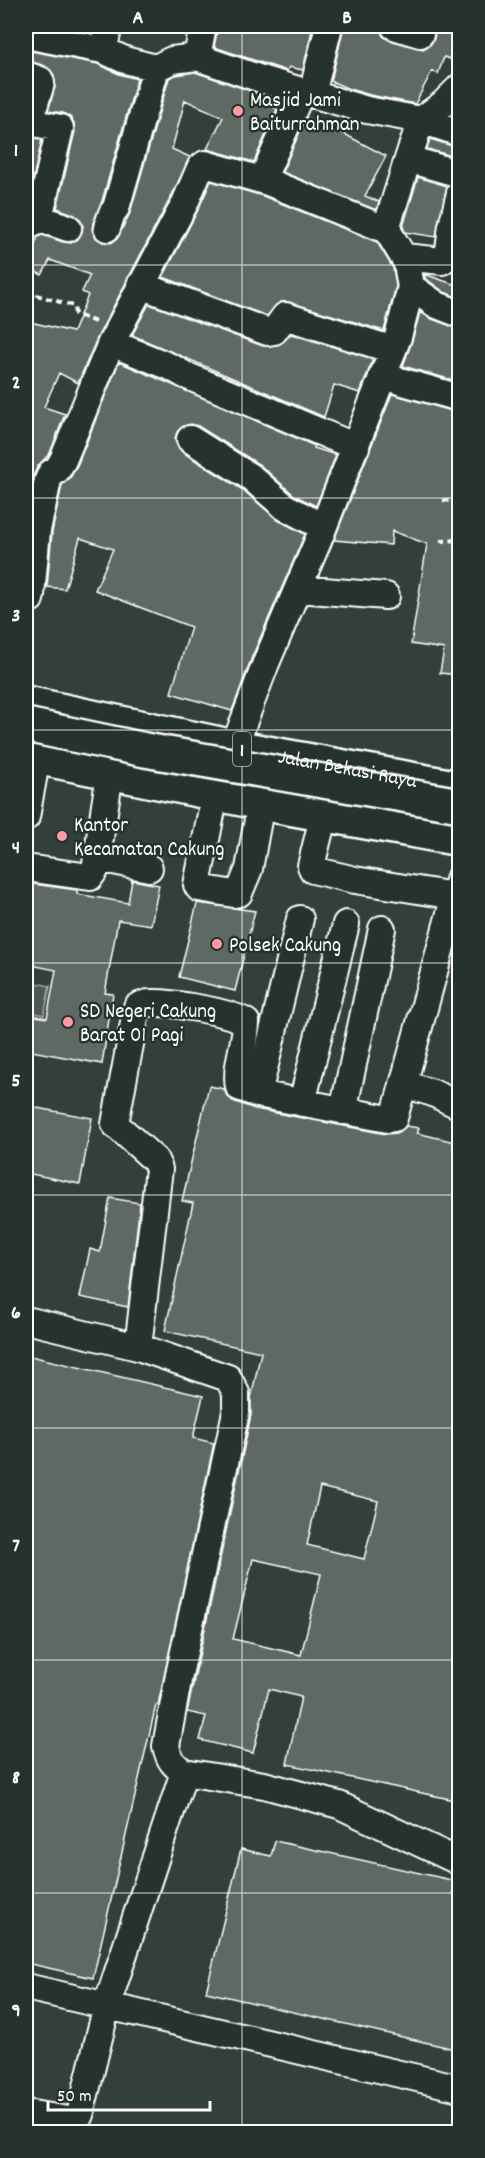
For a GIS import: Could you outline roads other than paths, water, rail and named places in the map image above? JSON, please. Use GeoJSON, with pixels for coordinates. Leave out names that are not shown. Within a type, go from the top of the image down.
{"type":"FeatureCollection","features":[{"type":"Feature","properties":{"kind":"highway","name":"Jalan Bekasi Raya"},"geometry":{"type":"LineString","coordinates":[[26,703],[234,747],[459,788]]}},
{"type":"Feature","properties":{"kind":"highway"},"geometry":{"type":"LineString","coordinates":[[26,725],[156,752],[459,805]]}},
{"type":"Feature","properties":{"kind":"highway","name":"1"},"geometry":{"type":"LineString","coordinates":[[31,756],[261,803],[459,839]]}},
{"type":"Feature","properties":{"kind":"street"},"geometry":{"type":"LineString","coordinates":[[103,50],[109,26]]}},
{"type":"Feature","properties":{"kind":"street"},"geometry":{"type":"LineString","coordinates":[[197,57],[203,26]]}},
{"type":"Feature","properties":{"kind":"street"},"geometry":{"type":"LineString","coordinates":[[262,180],[307,92],[328,26]]}},
{"type":"Feature","properties":{"kind":"street"},"geometry":{"type":"LineString","coordinates":[[394,26],[420,34]]}},
{"type":"Feature","properties":{"kind":"street"},"geometry":{"type":"LineString","coordinates":[[26,35],[103,50],[125,60],[156,68],[172,60],[197,57],[367,110],[422,120],[459,133]]}},
{"type":"Feature","properties":{"kind":"street"},"geometry":{"type":"LineString","coordinates":[[106,228],[116,208],[156,68]]}},
{"type":"Feature","properties":{"kind":"street"},"geometry":{"type":"LineString","coordinates":[[26,75],[40,80],[41,83],[30,120],[60,129],[32,221],[68,228]]}},
{"type":"Feature","properties":{"kind":"street"},"geometry":{"type":"LineString","coordinates":[[387,230],[388,219],[422,120],[443,105],[459,87]]}},
{"type":"Feature","properties":{"kind":"street"},"geometry":{"type":"LineString","coordinates":[[408,159],[459,174]]}},
{"type":"Feature","properties":{"kind":"street"},"geometry":{"type":"LineString","coordinates":[[26,600],[31,595],[37,530],[51,472],[57,470],[63,460],[114,337],[185,203],[200,168],[205,164],[215,165],[262,180],[387,230],[407,263],[411,287],[398,337],[356,447],[262,672],[234,747]]}},
{"type":"Feature","properties":{"kind":"street"},"geometry":{"type":"LineString","coordinates":[[404,257],[436,262],[446,259],[456,227],[459,193]]}},
{"type":"Feature","properties":{"kind":"street"},"geometry":{"type":"LineString","coordinates":[[140,285],[268,332],[273,331],[285,316],[393,350]]}},
{"type":"Feature","properties":{"kind":"street"},"geometry":{"type":"LineString","coordinates":[[411,287],[437,305],[459,314]]}},
{"type":"Feature","properties":{"kind":"street"},"geometry":{"type":"LineString","coordinates":[[114,337],[185,375],[356,447]]}},
{"type":"Feature","properties":{"kind":"street"},"geometry":{"type":"LineString","coordinates":[[382,376],[459,398]]}},
{"type":"Feature","properties":{"kind":"street"},"geometry":{"type":"LineString","coordinates":[[190,438],[252,478],[285,507],[323,527]]}},
{"type":"Feature","properties":{"kind":"street"},"geometry":{"type":"LineString","coordinates":[[297,589],[386,596]]}},
{"type":"Feature","properties":{"kind":"street"},"geometry":{"type":"LineString","coordinates":[[26,868],[90,877],[95,870],[117,723]]}},
{"type":"Feature","properties":{"kind":"street"},"geometry":{"type":"LineString","coordinates":[[26,817],[31,756]]}},
{"type":"Feature","properties":{"kind":"street"},"geometry":{"type":"LineString","coordinates":[[215,794],[197,885],[199,888],[240,893],[249,869],[261,803]]}},
{"type":"Feature","properties":{"kind":"street"},"geometry":{"type":"LineString","coordinates":[[138,1347],[159,1169],[155,1160],[115,1124],[137,1007],[147,1002],[168,1004],[246,1022],[246,1036],[237,1077],[239,1087],[258,1094],[302,1103],[388,1119],[394,1118],[452,933],[457,886],[355,880],[313,870],[311,866],[324,814]]}},
{"type":"Feature","properties":{"kind":"street"},"geometry":{"type":"LineString","coordinates":[[98,858],[149,868]]}},
{"type":"Feature","properties":{"kind":"street"},"geometry":{"type":"LineString","coordinates":[[258,1094],[300,919]]}},
{"type":"Feature","properties":{"kind":"street"},"geometry":{"type":"LineString","coordinates":[[302,1103],[346,924]]}},
{"type":"Feature","properties":{"kind":"street"},"geometry":{"type":"LineString","coordinates":[[343,1111],[382,929]]}},
{"type":"Feature","properties":{"kind":"street"},"geometry":{"type":"LineString","coordinates":[[403,1084],[433,1093],[459,1106]]}},
{"type":"Feature","properties":{"kind":"street"},"geometry":{"type":"LineString","coordinates":[[26,1320],[138,1347],[228,1378],[236,1393],[236,1412],[179,1675],[166,1746],[168,1757],[175,1766],[184,1772],[264,1785],[339,1805],[459,1862]]}},
{"type":"Feature","properties":{"kind":"street"},"geometry":{"type":"LineString","coordinates":[[26,2113],[69,2120],[80,2115],[107,2005],[184,1772]]}},
{"type":"Feature","properties":{"kind":"street"},"geometry":{"type":"LineString","coordinates":[[26,1987],[459,2088]]}},
{"type":"Feature","properties":{"kind":"place","name":"Masjid Jami Baiturrahman"},"geometry":{"type":"Point","coordinates":[238,111]}},
{"type":"Feature","properties":{"kind":"place","name":"Kantor Kecamatan Cakung"},"geometry":{"type":"Point","coordinates":[62,836]}},
{"type":"Feature","properties":{"kind":"place","name":"Polsek Cakung"},"geometry":{"type":"Point","coordinates":[217,944]}},
{"type":"Feature","properties":{"kind":"place","name":"SD Negeri Cakung Barat 01 Pagi"},"geometry":{"type":"Point","coordinates":[68,1022]}}]}
